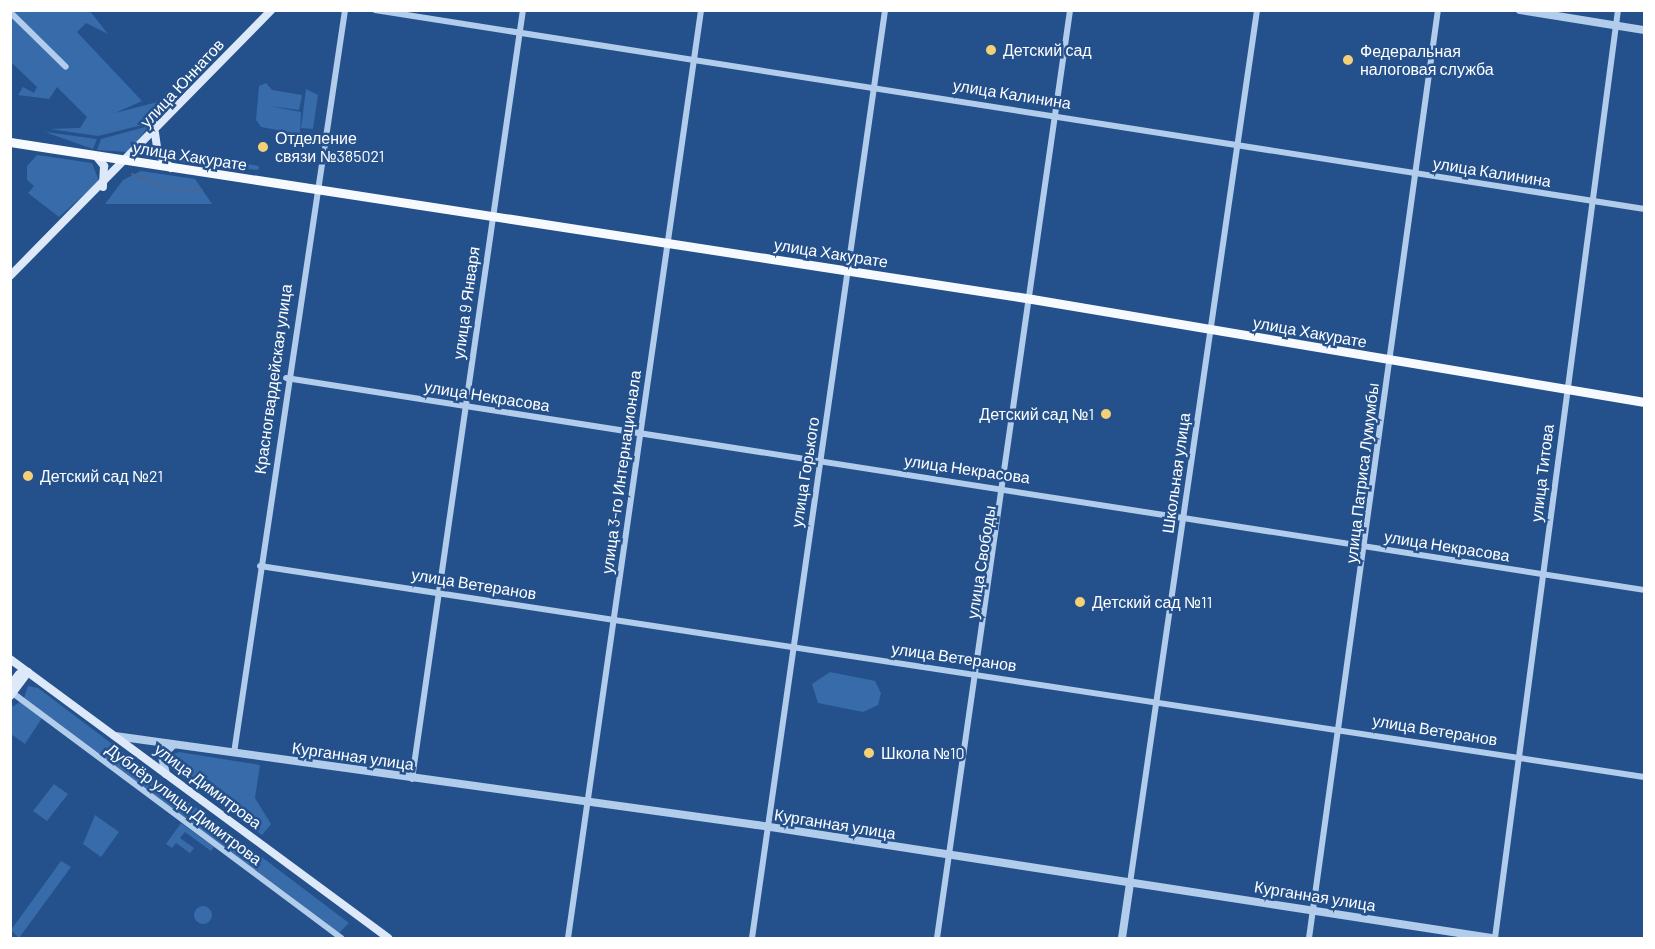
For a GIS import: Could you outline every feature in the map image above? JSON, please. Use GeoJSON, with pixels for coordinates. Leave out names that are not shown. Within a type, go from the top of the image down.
{"type":"FeatureCollection","features":[{"type":"Feature","properties":{"kind":"main road","name":"улица Юннатов"},"geometry":{"type":"LineString","coordinates":[[10,276],[103,187],[271,10]]}},
{"type":"Feature","properties":{"kind":"main road"},"geometry":{"type":"LineString","coordinates":[[155,133],[158,154],[171,168]]}},
{"type":"Feature","properties":{"kind":"main road","name":"улица Хакурате"},"geometry":{"type":"LineString","coordinates":[[10,142],[315,191],[1032,299],[1644,402]]}},
{"type":"Feature","properties":{"kind":"main road"},"geometry":{"type":"LineString","coordinates":[[96,156],[104,166],[103,187]]}},
{"type":"Feature","properties":{"kind":"main road","name":"улица Димитрова"},"geometry":{"type":"LineString","coordinates":[[10,659],[388,939]]}},
{"type":"Feature","properties":{"kind":"main road"},"geometry":{"type":"LineString","coordinates":[[11,691],[25,670]]}},
{"type":"Feature","properties":{"kind":"street","name":"Красногвардейская улица"},"geometry":{"type":"LineString","coordinates":[[234,753],[286,378],[345,10]]}},
{"type":"Feature","properties":{"kind":"street","name":"улица Калинина"},"geometry":{"type":"LineString","coordinates":[[375,10],[1238,142],[1415,174],[1644,209]]}},
{"type":"Feature","properties":{"kind":"street","name":"улица 9 Января"},"geometry":{"type":"LineString","coordinates":[[412,779],[523,10]]}},
{"type":"Feature","properties":{"kind":"street","name":"улица 3-го Интернационала"},"geometry":{"type":"LineString","coordinates":[[568,939],[640,434],[672,243],[701,10]]}},
{"type":"Feature","properties":{"kind":"street","name":"улица Горького"},"geometry":{"type":"LineString","coordinates":[[752,939],[770,827],[792,647],[850,271],[885,10]]}},
{"type":"Feature","properties":{"kind":"street","name":"улица Свободы"},"geometry":{"type":"LineString","coordinates":[[936,939],[1006,486],[1071,10]]}},
{"type":"Feature","properties":{"kind":"street","name":"Школьная улица"},"geometry":{"type":"LineString","coordinates":[[1122,939],[1257,10]]}},
{"type":"Feature","properties":{"kind":"street","name":"улица Патриса Лумумбы"},"geometry":{"type":"LineString","coordinates":[[1309,939],[1367,548],[1389,360],[1438,10]]}},
{"type":"Feature","properties":{"kind":"street"},"geometry":{"type":"LineString","coordinates":[[1520,10],[1644,30]]}},
{"type":"Feature","properties":{"kind":"street","name":"улица Титова"},"geometry":{"type":"LineString","coordinates":[[1493,939],[1618,10]]}},
{"type":"Feature","properties":{"kind":"street"},"geometry":{"type":"LineString","coordinates":[[10,12],[66,67]]}},
{"type":"Feature","properties":{"kind":"street","name":"улица Некрасова"},"geometry":{"type":"LineString","coordinates":[[286,378],[640,434],[1006,486],[1183,519],[1644,590]]}},
{"type":"Feature","properties":{"kind":"street","name":"улица Ветеранов"},"geometry":{"type":"LineString","coordinates":[[260,566],[1157,700],[1644,777]]}},
{"type":"Feature","properties":{"kind":"street","name":"Дублёр улицы Димитрова"},"geometry":{"type":"LineString","coordinates":[[11,691],[341,939]]}},
{"type":"Feature","properties":{"kind":"street","name":"Курганная улица"},"geometry":{"type":"LineString","coordinates":[[115,736],[588,805],[770,827],[1314,909],[1493,939]]}},
{"type":"Feature","properties":{"kind":"street"},"geometry":{"type":"LineString","coordinates":[[166,774],[162,756],[173,745]]}},
{"type":"Feature","properties":{"kind":"shaded area"},"geometry":{"type":"Polygon","coordinates":[[[12,11],[90,11],[108,34],[86,23],[77,32],[142,101],[115,113],[169,99],[146,124],[98,136],[50,129],[80,128],[87,117],[57,87],[49,99],[18,95],[23,87],[34,93],[37,87],[11,62],[12,11]]]}},
{"type":"Feature","properties":{"kind":"shaded area"},"geometry":{"type":"Polygon","coordinates":[[[266,83],[272,90],[302,95],[299,110],[269,106],[301,112],[300,134],[261,127],[256,120],[259,86],[266,83]]]}},
{"type":"Feature","properties":{"kind":"shaded area"},"geometry":{"type":"Polygon","coordinates":[[[306,89],[318,95],[313,129],[301,128],[306,89]]]}},
{"type":"Feature","properties":{"kind":"shaded area"},"geometry":{"type":"Polygon","coordinates":[[[149,126],[128,152],[97,150],[101,139],[149,126]]]}},
{"type":"Feature","properties":{"kind":"shaded area"},"geometry":{"type":"Polygon","coordinates":[[[45,132],[97,139],[93,149],[45,132]]]}},
{"type":"Feature","properties":{"kind":"shaded area"},"geometry":{"type":"Polygon","coordinates":[[[180,154],[259,166],[258,170],[179,162],[180,154]]]}},
{"type":"Feature","properties":{"kind":"shaded area"},"geometry":{"type":"Polygon","coordinates":[[[37,155],[92,163],[99,181],[59,217],[28,193],[34,186],[27,180],[27,166],[37,155]]]}},
{"type":"Feature","properties":{"kind":"shaded area"},"geometry":{"type":"Polygon","coordinates":[[[141,171],[195,179],[212,204],[105,204],[123,180],[141,171]]]}},
{"type":"Feature","properties":{"kind":"shaded area"},"geometry":{"type":"Polygon","coordinates":[[[830,672],[875,681],[881,693],[878,705],[863,712],[818,703],[812,684],[830,672]]]}},
{"type":"Feature","properties":{"kind":"shaded area"},"geometry":{"type":"Polygon","coordinates":[[[28,686],[38,688],[349,923],[339,933],[24,698],[28,686]]]}},
{"type":"Feature","properties":{"kind":"shaded area"},"geometry":{"type":"Polygon","coordinates":[[[20,702],[42,718],[25,744],[11,734],[10,708],[20,702]]]}},
{"type":"Feature","properties":{"kind":"shaded area"},"geometry":{"type":"Polygon","coordinates":[[[179,752],[260,765],[255,798],[271,824],[262,835],[170,768],[169,756],[179,752]]]}},
{"type":"Feature","properties":{"kind":"shaded area"},"geometry":{"type":"Polygon","coordinates":[[[54,784],[68,794],[47,821],[33,811],[54,784]]]}},
{"type":"Feature","properties":{"kind":"shaded area"},"geometry":{"type":"Polygon","coordinates":[[[95,815],[119,832],[101,857],[83,844],[95,815]]]}},
{"type":"Feature","properties":{"kind":"shaded area"},"geometry":{"type":"Polygon","coordinates":[[[181,823],[214,847],[211,851],[185,832],[180,838],[194,848],[190,853],[176,843],[172,848],[166,844],[181,823]]]}},
{"type":"Feature","properties":{"kind":"shaded area"},"geometry":{"type":"Polygon","coordinates":[[[61,861],[71,867],[19,938],[11,930],[61,861]]]}},
{"type":"Feature","properties":{"kind":"shaded area"},"geometry":{"type":"Polygon","coordinates":[[[199,906],[207,906],[212,911],[210,922],[199,924],[194,919],[194,911],[199,906]]]}},
{"type":"Feature","properties":{"kind":"waterway"},"geometry":{"type":"LineString","coordinates":[[132,174],[166,188],[202,190]]}},
{"type":"Feature","properties":{"kind":"place","name":"Детский сад"},"geometry":{"type":"Point","coordinates":[991,50]}},
{"type":"Feature","properties":{"kind":"place","name":"Федеральная налоговая служба"},"geometry":{"type":"Point","coordinates":[1348,60]}},
{"type":"Feature","properties":{"kind":"place","name":"Отделение связи №385021"},"geometry":{"type":"Point","coordinates":[263,147]}},
{"type":"Feature","properties":{"kind":"place","name":"Детский сад №1"},"geometry":{"type":"Point","coordinates":[1106,414]}},
{"type":"Feature","properties":{"kind":"place","name":"Детский сад №21"},"geometry":{"type":"Point","coordinates":[28,476]}},
{"type":"Feature","properties":{"kind":"place","name":"Детский сад №11"},"geometry":{"type":"Point","coordinates":[1080,602]}},
{"type":"Feature","properties":{"kind":"place","name":"Школа №10"},"geometry":{"type":"Point","coordinates":[869,753]}}]}
